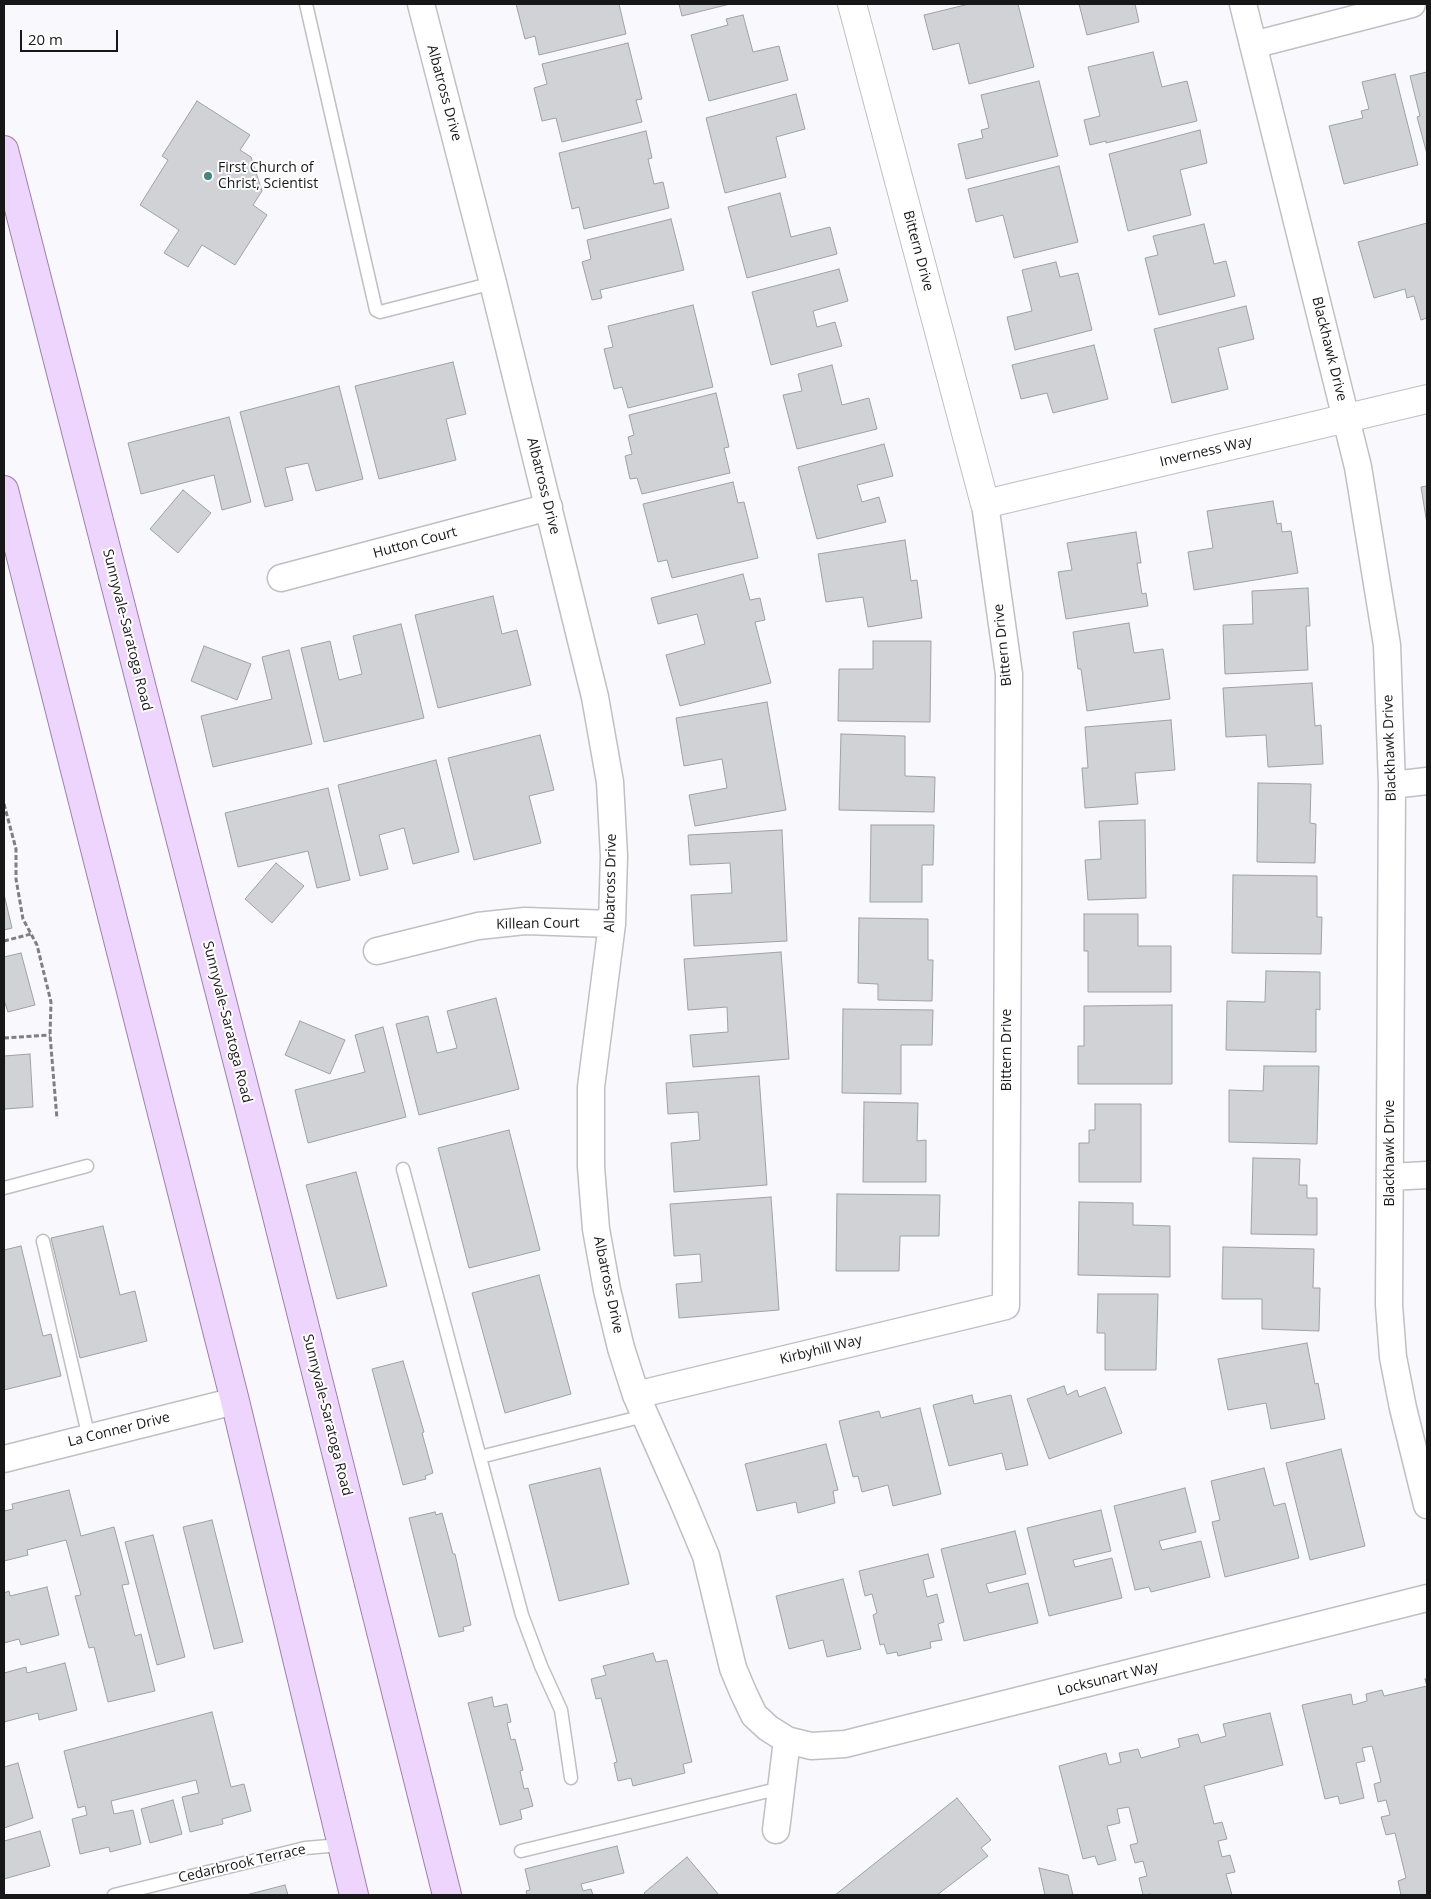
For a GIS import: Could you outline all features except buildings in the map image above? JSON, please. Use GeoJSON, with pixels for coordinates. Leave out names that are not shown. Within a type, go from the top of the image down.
{"type":"FeatureCollection","features":[{"type":"Feature","properties":{"kind":"main road","name":"Sunnyvale-Saratoga Road"},"geometry":{"type":"LineString","coordinates":[[4,150],[269,1185],[447,1895]]}},
{"type":"Feature","properties":{"kind":"main road"},"geometry":{"type":"LineString","coordinates":[[4,490],[235,1401],[354,1895]]}},
{"type":"Feature","properties":{"kind":"street","name":"Albatross Drive"},"geometry":{"type":"LineString","coordinates":[[420,4],[493,283],[549,508],[595,697],[610,782],[614,856],[612,924],[591,1087],[591,1167],[596,1229],[607,1290],[621,1348],[640,1405],[706,1556],[733,1668],[754,1715],[768,1728],[787,1740]]}},
{"type":"Feature","properties":{"kind":"street","name":"Bittern Drive"},"geometry":{"type":"LineString","coordinates":[[852,4],[985,504],[1009,674],[1006,1306]]}},
{"type":"Feature","properties":{"kind":"street","name":"Blackhawk Drive"},"geometry":{"type":"LineString","coordinates":[[1243,4],[1358,467],[1387,645],[1392,785],[1389,1305],[1393,1357],[1403,1408],[1427,1505]]}},
{"type":"Feature","properties":{"kind":"street"},"geometry":{"type":"LineString","coordinates":[[1253,45],[1412,4]]}},
{"type":"Feature","properties":{"kind":"street","name":"Inverness Way"},"geometry":{"type":"LineString","coordinates":[[985,504],[1427,399]]}},
{"type":"Feature","properties":{"kind":"street","name":"Hutton Court"},"geometry":{"type":"LineString","coordinates":[[281,578],[549,508]]}},
{"type":"Feature","properties":{"kind":"street"},"geometry":{"type":"LineString","coordinates":[[1392,785],[1427,781]]}},
{"type":"Feature","properties":{"kind":"street","name":"Killean Court"},"geometry":{"type":"LineString","coordinates":[[377,950],[478,926],[525,922],[612,924]]}},
{"type":"Feature","properties":{"kind":"street"},"geometry":{"type":"LineString","coordinates":[[1390,1177],[1427,1175]]}},
{"type":"Feature","properties":{"kind":"street","name":"Kirbyhill Way"},"geometry":{"type":"LineString","coordinates":[[640,1405],[1006,1306]]}},
{"type":"Feature","properties":{"kind":"street","name":"La Conner Drive"},"geometry":{"type":"LineString","coordinates":[[4,1459],[235,1401]]}},
{"type":"Feature","properties":{"kind":"street","name":"Locksunart Way"},"geometry":{"type":"LineString","coordinates":[[787,1740],[811,1746],[845,1744],[1427,1598]]}},
{"type":"Feature","properties":{"kind":"street"},"geometry":{"type":"LineString","coordinates":[[776,1830],[787,1740]]}},
{"type":"Feature","properties":{"kind":"lane"},"geometry":{"type":"LineString","coordinates":[[306,4],[376,310],[380,312],[493,283]]}},
{"type":"Feature","properties":{"kind":"lane"},"geometry":{"type":"LineString","coordinates":[[4,1188],[87,1166]]}},
{"type":"Feature","properties":{"kind":"lane"},"geometry":{"type":"LineString","coordinates":[[403,1169],[522,1615],[541,1666],[561,1710],[571,1778]]}},
{"type":"Feature","properties":{"kind":"lane"},"geometry":{"type":"LineString","coordinates":[[43,1242],[89,1438]]}},
{"type":"Feature","properties":{"kind":"lane"},"geometry":{"type":"LineString","coordinates":[[480,1457],[640,1405]]}},
{"type":"Feature","properties":{"kind":"lane"},"geometry":{"type":"LineString","coordinates":[[521,1851],[781,1788]]}},
{"type":"Feature","properties":{"kind":"lane","name":"Cedarbrook Terrace"},"geometry":{"type":"LineString","coordinates":[[114,1895],[131,1893],[305,1848],[341,1845]]}},
{"type":"Feature","properties":{"kind":"path"},"geometry":{"type":"LineString","coordinates":[[4,804],[16,849],[16,879],[24,919],[37,945],[51,1002],[50,1035],[57,1118]]}},
{"type":"Feature","properties":{"kind":"path"},"geometry":{"type":"LineString","coordinates":[[4,941],[31,934]]}},
{"type":"Feature","properties":{"kind":"path"},"geometry":{"type":"LineString","coordinates":[[4,1038],[50,1035]]}},
{"type":"Feature","properties":{"kind":"place","name":"First Church of Christ, Scientist"},"geometry":{"type":"Point","coordinates":[208,176]}}]}
